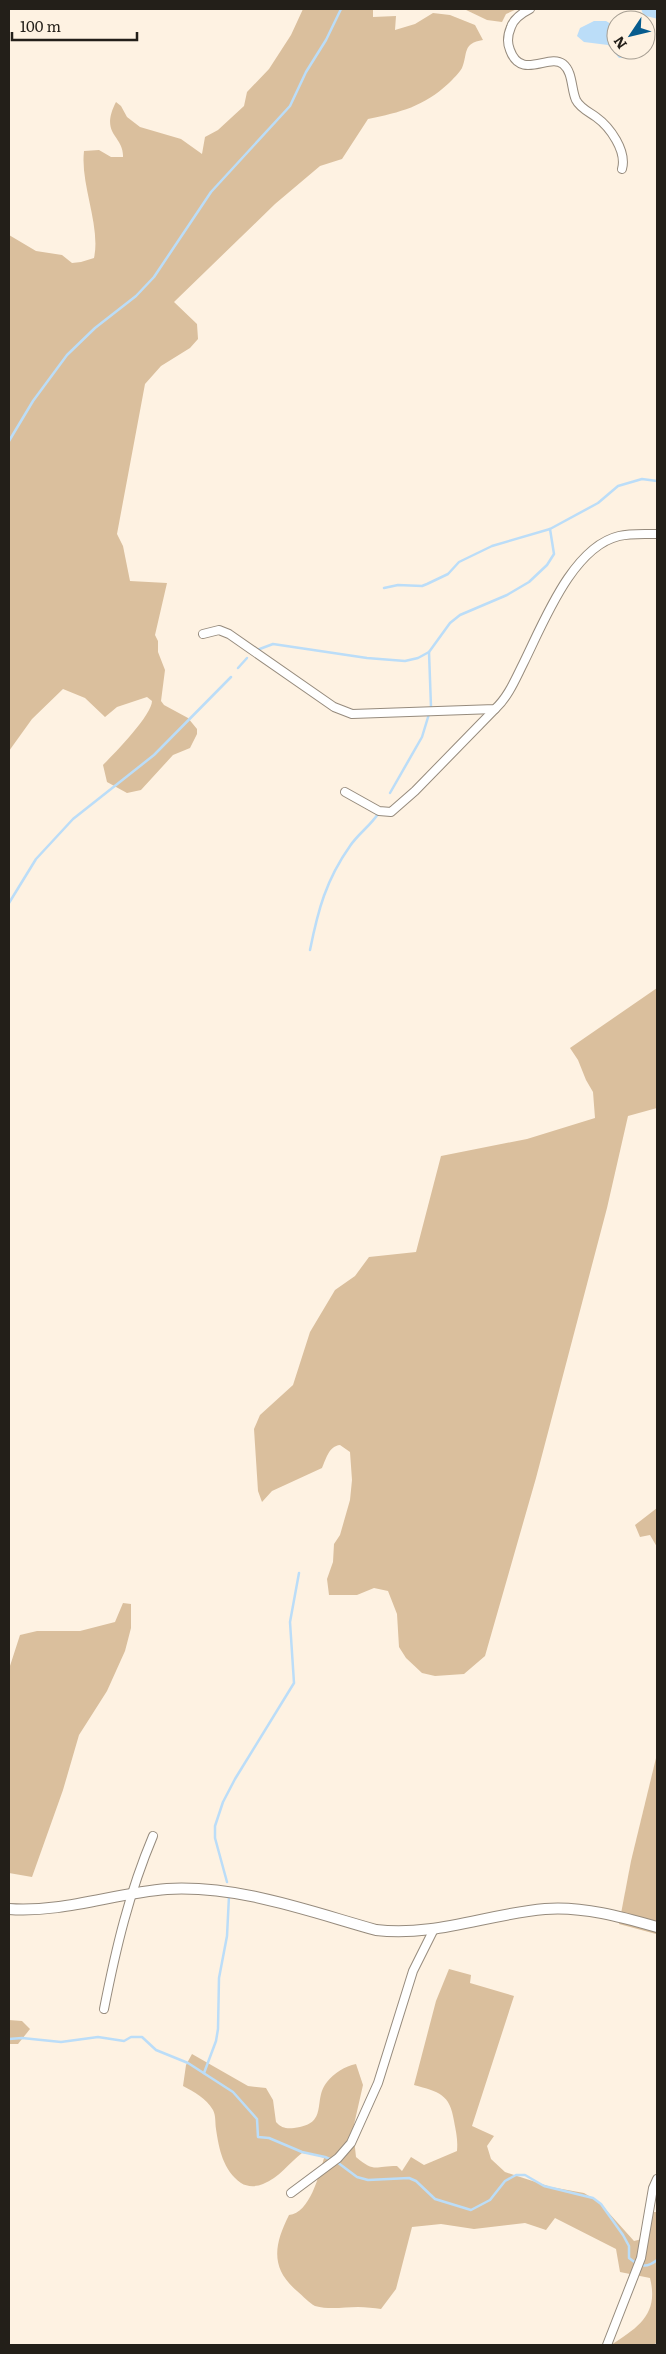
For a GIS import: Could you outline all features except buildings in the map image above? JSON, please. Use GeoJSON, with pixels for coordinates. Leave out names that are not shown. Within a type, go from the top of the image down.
{"type":"FeatureCollection","features":[{"type":"Feature","properties":{"kind":"street"},"geometry":{"type":"LineString","coordinates":[[530,9],[522,13],[510,28],[508,44],[510,52],[515,59],[529,66],[557,61],[564,65],[569,73],[578,103],[598,118],[622,150],[624,159],[622,169]]}},
{"type":"Feature","properties":{"kind":"street"},"geometry":{"type":"LineString","coordinates":[[345,792],[379,811],[384,813],[391,812],[415,791],[506,696],[555,601],[586,556],[607,540],[619,536],[657,534]]}},
{"type":"Feature","properties":{"kind":"street"},"geometry":{"type":"LineString","coordinates":[[203,634],[219,630],[229,634],[334,707],[352,714],[495,709]]}},
{"type":"Feature","properties":{"kind":"street"},"geometry":{"type":"LineString","coordinates":[[104,2009],[115,1949],[132,1893],[153,1836]]}},
{"type":"Feature","properties":{"kind":"street"},"geometry":{"type":"LineString","coordinates":[[9,1909],[28,1910],[169,1889],[220,1891],[258,1897],[376,1930],[395,1932],[453,1927],[523,1912],[547,1909],[610,1915],[657,1927]]}},
{"type":"Feature","properties":{"kind":"street"},"geometry":{"type":"LineString","coordinates":[[291,2193],[338,2158],[355,2136],[378,2082],[413,1971],[434,1929]]}},
{"type":"Feature","properties":{"kind":"street"},"geometry":{"type":"LineString","coordinates":[[607,2345],[640,2258],[653,2188],[657,2179]]}},
{"type":"Feature","properties":{"kind":"shaded area"},"geometry":{"type":"Polygon","coordinates":[[[303,9],[373,9],[373,17],[396,16],[395,30],[415,24],[433,13],[450,15],[475,25],[483,40],[476,41],[469,46],[459,72],[449,83],[430,98],[401,111],[368,119],[342,159],[320,166],[275,204],[174,302],[197,324],[198,339],[190,348],[161,366],[145,384],[117,534],[123,546],[130,581],[167,583],[155,635],[158,641],[158,652],[165,670],[161,701],[164,705],[188,718],[197,729],[197,734],[190,748],[173,755],[141,790],[127,793],[107,782],[103,765],[132,734],[146,715],[152,701],[147,697],[117,707],[105,717],[85,698],[63,689],[32,719],[9,751],[9,235],[36,251],[62,255],[72,263],[94,258],[95,232],[85,177],[84,151],[99,150],[111,157],[123,157],[120,144],[111,128],[110,121],[116,102],[121,106],[127,117],[140,127],[181,139],[202,154],[205,137],[218,130],[244,106],[247,92],[269,69],[291,35],[303,9]]]}},
{"type":"Feature","properties":{"kind":"shaded area"},"geometry":{"type":"Polygon","coordinates":[[[464,9],[517,9],[506,14],[502,22],[487,20],[464,9]]]}},
{"type":"Feature","properties":{"kind":"shaded area"},"geometry":{"type":"Polygon","coordinates":[[[657,988],[657,1108],[628,1116],[607,1208],[536,1478],[485,1656],[464,1674],[435,1676],[422,1673],[406,1658],[399,1647],[397,1614],[388,1591],[374,1588],[357,1595],[329,1595],[327,1579],[333,1562],[334,1544],[340,1535],[350,1500],[352,1480],[350,1452],[340,1445],[336,1446],[328,1454],[322,1468],[272,1491],[262,1502],[258,1491],[254,1429],[260,1415],[293,1385],[310,1332],[335,1290],[355,1276],[369,1257],[416,1252],[441,1156],[527,1139],[595,1118],[593,1092],[578,1060],[570,1048],[657,988]]]}},
{"type":"Feature","properties":{"kind":"shaded area"},"geometry":{"type":"Polygon","coordinates":[[[657,1508],[657,1547],[650,1535],[640,1537],[635,1525],[657,1508]]]}},
{"type":"Feature","properties":{"kind":"shaded area"},"geometry":{"type":"Polygon","coordinates":[[[123,1603],[131,1604],[131,1628],[125,1651],[107,1691],[79,1735],[63,1790],[32,1877],[9,1873],[9,1669],[20,1635],[37,1631],[80,1631],[115,1622],[123,1603]]]}},
{"type":"Feature","properties":{"kind":"shaded area"},"geometry":{"type":"Polygon","coordinates":[[[657,1754],[656,1934],[619,1924],[631,1861],[657,1754]]]}},
{"type":"Feature","properties":{"kind":"shaded area"},"geometry":{"type":"Polygon","coordinates":[[[449,1969],[471,1975],[470,1983],[514,1996],[472,2126],[494,2136],[487,2146],[491,2159],[505,2172],[551,2187],[584,2193],[599,2202],[634,2241],[642,2239],[646,2212],[657,2212],[657,2345],[611,2345],[638,2325],[649,2310],[652,2301],[650,2278],[620,2272],[616,2249],[555,2218],[546,2230],[525,2223],[474,2229],[441,2224],[412,2227],[396,2289],[381,2309],[315,2306],[297,2291],[282,2274],[277,2256],[280,2236],[289,2215],[303,2208],[308,2201],[324,2158],[302,2153],[269,2181],[255,2186],[241,2183],[230,2172],[223,2159],[213,2110],[203,2099],[183,2086],[186,2065],[192,2054],[248,2086],[266,2088],[273,2100],[276,2122],[282,2127],[289,2128],[305,2126],[312,2122],[316,2116],[323,2089],[327,2082],[340,2070],[356,2064],[363,2085],[353,2129],[356,2157],[375,2168],[397,2166],[402,2171],[411,2157],[424,2165],[457,2151],[457,2136],[450,2105],[437,2092],[414,2085],[436,2001],[449,1969]]]}},
{"type":"Feature","properties":{"kind":"shaded area"},"geometry":{"type":"Polygon","coordinates":[[[9,2020],[22,2021],[30,2029],[18,2044],[9,2044],[9,2020]]]}},
{"type":"Feature","properties":{"kind":"water"},"geometry":{"type":"Polygon","coordinates":[[[594,21],[606,21],[606,45],[584,42],[577,36],[580,28],[594,21]]]}},
{"type":"Feature","properties":{"kind":"waterway"},"geometry":{"type":"LineString","coordinates":[[9,441],[33,401],[67,355],[95,328],[136,296],[154,277],[211,192],[290,106],[306,72],[326,40],[341,9]]}},
{"type":"Feature","properties":{"kind":"waterway"},"geometry":{"type":"LineString","coordinates":[[649,9],[657,11]]}},
{"type":"Feature","properties":{"kind":"waterway"},"geometry":{"type":"LineString","coordinates":[[384,588],[398,585],[422,586],[448,574],[459,562],[492,546],[550,529],[598,503],[618,486],[642,479],[657,481]]}},
{"type":"Feature","properties":{"kind":"waterway"},"geometry":{"type":"LineString","coordinates":[[257,650],[273,644],[367,658],[405,661],[418,658],[429,652],[450,623],[460,615],[507,595],[529,582],[547,565],[554,554],[550,529]]}},
{"type":"Feature","properties":{"kind":"waterway"},"geometry":{"type":"LineString","coordinates":[[429,652],[431,707]]}},
{"type":"Feature","properties":{"kind":"waterway"},"geometry":{"type":"LineString","coordinates":[[238,668],[247,658]]}},
{"type":"Feature","properties":{"kind":"waterway"},"geometry":{"type":"LineString","coordinates":[[9,903],[36,859],[73,819],[154,755],[231,677]]}},
{"type":"Feature","properties":{"kind":"waterway"},"geometry":{"type":"LineString","coordinates":[[390,793],[422,737],[429,714]]}},
{"type":"Feature","properties":{"kind":"waterway"},"geometry":{"type":"LineString","coordinates":[[310,950],[316,922],[329,883],[353,842],[378,814]]}},
{"type":"Feature","properties":{"kind":"waterway"},"geometry":{"type":"LineString","coordinates":[[227,1882],[215,1838],[215,1826],[223,1802],[235,1779],[294,1683],[290,1622],[299,1573]]}},
{"type":"Feature","properties":{"kind":"waterway"},"geometry":{"type":"LineString","coordinates":[[204,2073],[216,2041],[218,2029],[219,1978],[227,1936],[229,1896]]}},
{"type":"Feature","properties":{"kind":"waterway"},"geometry":{"type":"LineString","coordinates":[[9,2039],[22,2038],[61,2042],[98,2037],[124,2041],[131,2037],[142,2037],[156,2050],[188,2063],[233,2092],[257,2119],[258,2137],[269,2138],[302,2152],[325,2157],[337,2162],[357,2177],[368,2180],[409,2178],[416,2181],[435,2199],[471,2210],[490,2200],[505,2181],[516,2175],[525,2175],[544,2186],[593,2198],[601,2204],[623,2235],[629,2246],[629,2258],[643,2265],[649,2265],[657,2260]]}}]}
